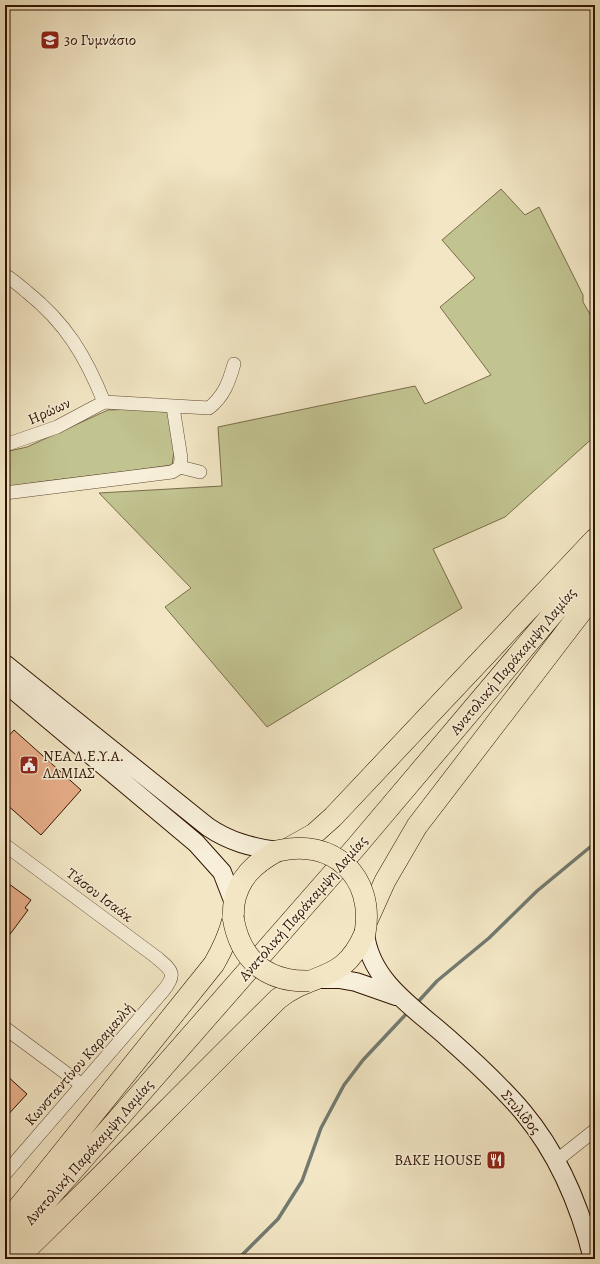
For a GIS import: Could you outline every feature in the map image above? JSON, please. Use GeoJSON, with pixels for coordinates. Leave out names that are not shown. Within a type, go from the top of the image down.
{"type":"FeatureCollection","features":[{"type":"Feature","properties":{"kind":"main road"},"geometry":{"type":"LineString","coordinates":[[5,1224],[214,964],[222,950],[239,887],[248,872],[261,860],[314,834],[332,817],[595,540]]}},
{"type":"Feature","properties":{"kind":"main road","name":"Ανατολική Παράκαμψη Λαμίας"},"geometry":{"type":"LineString","coordinates":[[5,1248],[351,852],[595,564]]}},
{"type":"Feature","properties":{"kind":"main road"},"geometry":{"type":"LineString","coordinates":[[17,1259],[112,1167],[161,1114],[278,999],[290,990],[341,968],[351,958],[385,881],[417,826],[595,594]]}},
{"type":"Feature","properties":{"kind":"main road"},"geometry":{"type":"LineString","coordinates":[[5,664],[223,837],[243,845],[283,850],[316,849],[329,854],[345,866],[358,881],[364,894],[366,927]]}},
{"type":"Feature","properties":{"kind":"main road"},"geometry":{"type":"LineString","coordinates":[[5,683],[196,843],[209,856],[222,872],[234,910],[236,933],[242,948],[258,965],[278,978],[293,981],[313,980]]}},
{"type":"Feature","properties":{"kind":"main road","name":"Στυλίδος"},"geometry":{"type":"LineString","coordinates":[[366,927],[368,953],[373,964],[385,981],[401,998],[502,1089],[532,1124],[556,1161],[576,1204],[586,1232],[593,1259]]}},
{"type":"Feature","properties":{"kind":"main road","name":"Στυλίδος"},"geometry":{"type":"LineString","coordinates":[[313,980],[339,979],[356,982],[401,998]]}},
{"type":"Feature","properties":{"kind":"street"},"geometry":{"type":"LineString","coordinates":[[5,275],[42,304],[65,329],[77,345],[104,402],[209,408],[218,401],[228,385],[234,364]]}},
{"type":"Feature","properties":{"kind":"street","name":"Ηρώων"},"geometry":{"type":"LineString","coordinates":[[5,445],[57,427],[104,402]]}},
{"type":"Feature","properties":{"kind":"street"},"geometry":{"type":"LineString","coordinates":[[173,407],[181,458],[180,467]]}},
{"type":"Feature","properties":{"kind":"street"},"geometry":{"type":"LineString","coordinates":[[5,493],[132,478],[172,472],[180,467],[200,472]]}},
{"type":"Feature","properties":{"kind":"street","name":"Τάσου Ισαάκ"},"geometry":{"type":"LineString","coordinates":[[5,845],[156,956],[172,974]]}},
{"type":"Feature","properties":{"kind":"street","name":"Κωνσταντίνου Καραμανλή"},"geometry":{"type":"LineString","coordinates":[[5,1174],[171,981],[172,974]]}},
{"type":"Feature","properties":{"kind":"street"},"geometry":{"type":"LineString","coordinates":[[5,1028],[82,1085]]}},
{"type":"Feature","properties":{"kind":"street"},"geometry":{"type":"LineString","coordinates":[[556,1161],[595,1130]]}},
{"type":"Feature","properties":{"kind":"street"},"geometry":{"type":"LineString","coordinates":[[30,1259],[112,1167]]}},
{"type":"Feature","properties":{"kind":"green space"},"geometry":{"type":"Polygon","coordinates":[[[501,189],[525,215],[539,207],[583,295],[583,302],[595,323],[595,436],[505,517],[433,549],[462,608],[267,727],[165,607],[191,588],[99,493],[222,486],[218,427],[415,386],[425,404],[491,375],[440,307],[475,278],[442,240],[501,189]]]}},
{"type":"Feature","properties":{"kind":"green space"},"geometry":{"type":"Polygon","coordinates":[[[134,409],[169,412],[175,445],[172,465],[5,487],[5,452],[27,447],[108,410],[134,409]]]}},
{"type":"Feature","properties":{"kind":"building","name":"ΝΕΑ Δ.Ε.Υ.Α. ΛΑΜΙΑΣ"},"geometry":{"type":"Polygon","coordinates":[[[14,730],[81,790],[41,835],[5,803],[5,740],[14,730]]]}},
{"type":"Feature","properties":{"kind":"building"},"geometry":{"type":"Polygon","coordinates":[[[5,881],[31,900],[25,908],[28,910],[5,941],[5,881]]]}},
{"type":"Feature","properties":{"kind":"building"},"geometry":{"type":"Polygon","coordinates":[[[5,1074],[27,1094],[5,1118],[5,1074]]]}},
{"type":"Feature","properties":{"kind":"waterway"},"geometry":{"type":"LineString","coordinates":[[416,1004],[437,981],[489,938],[537,891],[595,843]]}},
{"type":"Feature","properties":{"kind":"waterway"},"geometry":{"type":"LineString","coordinates":[[238,1259],[278,1219],[302,1181],[321,1128],[344,1085],[363,1060],[409,1011]]}},
{"type":"Feature","properties":{"kind":"place","name":"3ο Γυμνάσιο"},"geometry":{"type":"Point","coordinates":[50,40]}},
{"type":"Feature","properties":{"kind":"place","name":"ΝΕΑ Δ.Ε.Υ.Α. ΛΑΜΙΑΣ"},"geometry":{"type":"Point","coordinates":[29,765]}},
{"type":"Feature","properties":{"kind":"place","name":"BAKE HOUSE"},"geometry":{"type":"Point","coordinates":[496,1160]}}]}
